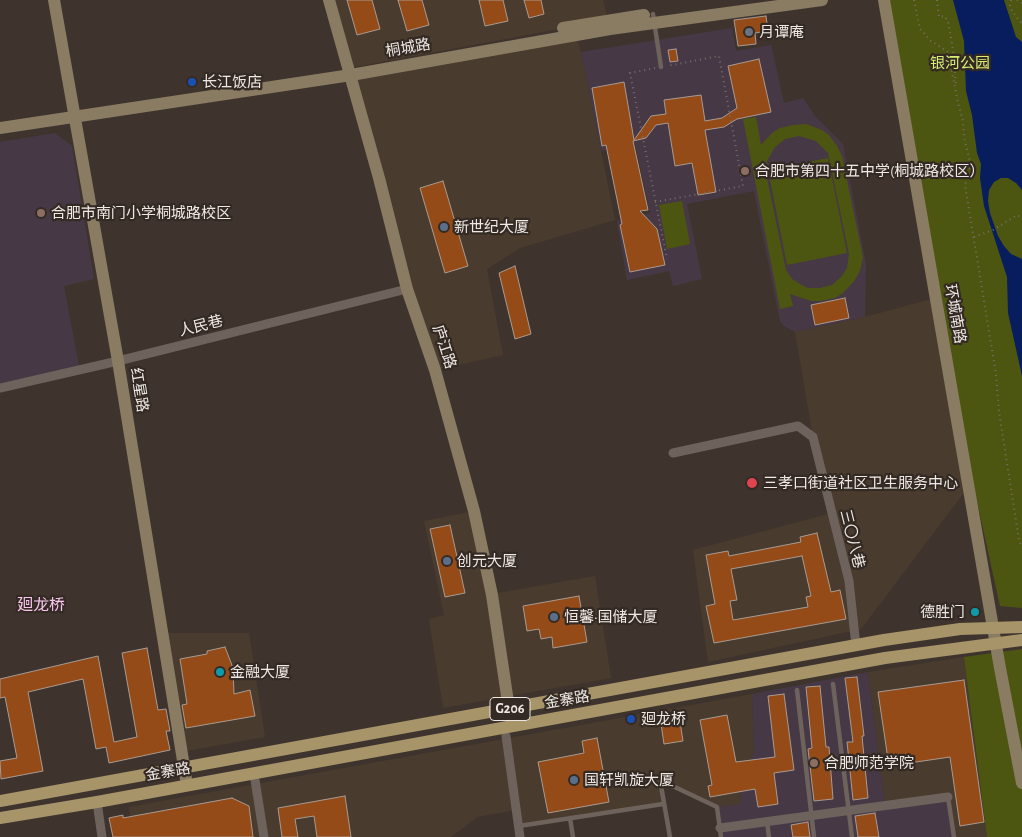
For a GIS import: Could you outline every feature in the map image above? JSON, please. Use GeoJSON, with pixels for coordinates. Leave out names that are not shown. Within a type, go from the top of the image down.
{"type":"FeatureCollection","features":[{"type":"Feature","properties":{"kind":"main road","name":"金寨路"},"geometry":{"type":"LineString","coordinates":[[0,818],[97,802],[885,658],[995,635],[1022,627]]}},
{"type":"Feature","properties":{"kind":"main road","name":"金寨路"},"geometry":{"type":"LineString","coordinates":[[0,801],[856,646],[960,630],[1022,640]]}},
{"type":"Feature","properties":{"kind":"street","name":"红星路"},"geometry":{"type":"LineString","coordinates":[[54,0],[118,361],[187,785]]}},
{"type":"Feature","properties":{"kind":"street","name":"庐江路"},"geometry":{"type":"LineString","coordinates":[[329,0],[379,178],[407,289],[435,370],[474,511],[492,594],[509,709]]}},
{"type":"Feature","properties":{"kind":"street","name":"桐城路"},"geometry":{"type":"LineString","coordinates":[[0,128],[73,114],[610,29],[654,18],[766,0]]}},
{"type":"Feature","properties":{"kind":"street","name":"桐城路"},"geometry":{"type":"LineString","coordinates":[[654,18],[822,0]]}},
{"type":"Feature","properties":{"kind":"street","name":"环城南路"},"geometry":{"type":"LineString","coordinates":[[884,0],[1022,784]]}},
{"type":"Feature","properties":{"kind":"street","name":"桐城路"},"geometry":{"type":"LineString","coordinates":[[0,122],[73,114]]}},
{"type":"Feature","properties":{"kind":"street","name":"人民巷"},"geometry":{"type":"LineString","coordinates":[[0,388],[118,361],[407,289]]}},
{"type":"Feature","properties":{"kind":"street","name":"三〇八巷"},"geometry":{"type":"LineString","coordinates":[[673,453],[798,426],[814,437],[849,581],[856,646]]}},
{"type":"Feature","properties":{"kind":"street"},"geometry":{"type":"LineString","coordinates":[[506,736],[520,837]]}},
{"type":"Feature","properties":{"kind":"street"},"geometry":{"type":"LineString","coordinates":[[255,780],[264,837]]}},
{"type":"Feature","properties":{"kind":"street"},"geometry":{"type":"LineString","coordinates":[[721,833],[767,822],[948,797]]}},
{"type":"Feature","properties":{"kind":"street"},"geometry":{"type":"LineString","coordinates":[[97,802],[102,837]]}},
{"type":"Feature","properties":{"kind":"lane"},"geometry":{"type":"LineString","coordinates":[[654,18],[661,67]]}},
{"type":"Feature","properties":{"kind":"lane"},"geometry":{"type":"LineString","coordinates":[[833,684],[852,837]]}},
{"type":"Feature","properties":{"kind":"lane"},"geometry":{"type":"LineString","coordinates":[[797,690],[814,837]]}},
{"type":"Feature","properties":{"kind":"lane"},"geometry":{"type":"LineString","coordinates":[[670,837],[660,780],[717,807],[721,833]]}},
{"type":"Feature","properties":{"kind":"lane"},"geometry":{"type":"LineString","coordinates":[[948,797],[954,837]]}},
{"type":"Feature","properties":{"kind":"lane"},"geometry":{"type":"LineString","coordinates":[[519,826],[663,804]]}},
{"type":"Feature","properties":{"kind":"lane"},"geometry":{"type":"LineString","coordinates":[[570,818],[573,837]]}},
{"type":"Feature","properties":{"kind":"lane"},"geometry":{"type":"LineString","coordinates":[[767,822],[769,837]]}},
{"type":"Feature","properties":{"kind":"path"},"geometry":{"type":"LineString","coordinates":[[914,0],[920,29],[931,41],[948,52],[971,165],[965,185],[996,374],[999,412],[1019,540],[1022,548]]}},
{"type":"Feature","properties":{"kind":"path"},"geometry":{"type":"LineString","coordinates":[[937,0],[939,17],[944,16],[948,21],[955,66],[956,91]]}},
{"type":"Feature","properties":{"kind":"path"},"geometry":{"type":"LineString","coordinates":[[1011,0],[1012,12],[1022,24]]}},
{"type":"Feature","properties":{"kind":"path"},"geometry":{"type":"LineString","coordinates":[[1017,0],[1022,3]]}},
{"type":"Feature","properties":{"kind":"path"},"geometry":{"type":"LineString","coordinates":[[655,202],[743,186],[718,56],[630,73],[655,202],[667,259]]}},
{"type":"Feature","properties":{"kind":"path"},"geometry":{"type":"LineString","coordinates":[[973,237],[993,230],[1017,215],[1022,218]]}},
{"type":"Feature","properties":{"kind":"shaded area"},"geometry":{"type":"Polygon","coordinates":[[[329,0],[603,0],[608,20],[349,68],[329,0]]]}},
{"type":"Feature","properties":{"kind":"shaded area"},"geometry":{"type":"Polygon","coordinates":[[[953,0],[1004,0],[1016,37],[1022,42],[1022,190],[1008,178],[1001,178],[994,182],[989,190],[988,201],[998,236],[1011,254],[1022,259],[1022,376],[1008,313],[1007,277],[984,206],[980,178],[981,164],[977,153],[972,115],[966,91],[964,41],[953,0]]]}},
{"type":"Feature","properties":{"kind":"shaded area","name":"合肥市第四十五中学(桐城路校区）"},"geometry":{"type":"Polygon","coordinates":[[[732,28],[736,51],[771,45],[784,103],[803,98],[815,116],[843,144],[866,264],[865,317],[795,332],[784,326],[780,321],[754,191],[687,204],[702,279],[673,286],[669,271],[627,280],[617,221],[650,213],[635,144],[601,151],[581,52],[732,28]]]}},
{"type":"Feature","properties":{"kind":"shaded area"},"geometry":{"type":"Polygon","coordinates":[[[576,35],[615,220],[520,248],[487,269],[503,355],[435,370],[351,75],[576,35]]]}},
{"type":"Feature","properties":{"kind":"shaded area","name":"合肥市南门小学桐城路校区"},"geometry":{"type":"Polygon","coordinates":[[[55,133],[72,146],[94,279],[64,286],[79,366],[0,384],[0,142],[55,133]]]}},
{"type":"Feature","properties":{"kind":"shaded area"},"geometry":{"type":"Polygon","coordinates":[[[931,299],[949,386],[963,494],[861,629],[708,662],[693,550],[832,513],[813,437],[795,332],[865,317],[931,299]]]}},
{"type":"Feature","properties":{"kind":"shaded area"},"geometry":{"type":"Polygon","coordinates":[[[474,511],[492,594],[595,576],[611,678],[443,708],[429,619],[444,615],[424,521],[474,511]]]}},
{"type":"Feature","properties":{"kind":"shaded area"},"geometry":{"type":"Polygon","coordinates":[[[161,633],[249,633],[265,737],[186,751],[161,633]]]}},
{"type":"Feature","properties":{"kind":"shaded area"},"geometry":{"type":"Polygon","coordinates":[[[964,657],[987,837],[954,837],[885,806],[868,672],[964,657]]]}},
{"type":"Feature","properties":{"kind":"shaded area","name":"合肥师范学院"},"geometry":{"type":"Polygon","coordinates":[[[868,672],[885,806],[948,797],[954,837],[721,837],[717,807],[740,804],[744,774],[754,752],[752,694],[868,672]]]}},
{"type":"Feature","properties":{"kind":"shaded area"},"geometry":{"type":"Polygon","coordinates":[[[752,694],[754,752],[744,774],[740,804],[717,807],[660,780],[663,804],[519,826],[516,810],[477,817],[451,837],[133,837],[129,807],[752,694]]]}},
{"type":"Feature","properties":{"kind":"green space","name":"银河公园"},"geometry":{"type":"Polygon","coordinates":[[[887,0],[1022,0],[1022,608],[1000,606],[975,492],[887,0]]]}},
{"type":"Feature","properties":{"kind":"green space"},"geometry":{"type":"Polygon","coordinates":[[[756,117],[761,145],[772,133],[780,128],[806,124],[822,130],[829,135],[837,146],[842,156],[863,257],[860,271],[854,281],[843,293],[835,298],[811,301],[790,294],[793,306],[780,309],[743,119],[756,117]],[[799,136],[785,139],[775,147],[767,161],[766,173],[786,270],[792,279],[808,288],[832,285],[842,276],[847,268],[849,254],[828,153],[816,141],[799,136]]]}},
{"type":"Feature","properties":{"kind":"green space"},"geometry":{"type":"Polygon","coordinates":[[[828,158],[847,253],[787,265],[768,170],[828,158]]]}},
{"type":"Feature","properties":{"kind":"green space"},"geometry":{"type":"Polygon","coordinates":[[[682,201],[690,244],[667,249],[659,205],[682,201]]]}},
{"type":"Feature","properties":{"kind":"green space"},"geometry":{"type":"Polygon","coordinates":[[[1022,649],[1022,837],[987,837],[964,657],[1022,649]]]}},
{"type":"Feature","properties":{"kind":"building"},"geometry":{"type":"Polygon","coordinates":[[[347,0],[372,0],[380,29],[357,35],[347,0]]]}},
{"type":"Feature","properties":{"kind":"building"},"geometry":{"type":"Polygon","coordinates":[[[398,0],[422,0],[429,25],[407,31],[398,0]]]}},
{"type":"Feature","properties":{"kind":"building"},"geometry":{"type":"Polygon","coordinates":[[[479,0],[503,0],[508,21],[485,26],[479,0]]]}},
{"type":"Feature","properties":{"kind":"building"},"geometry":{"type":"Polygon","coordinates":[[[524,0],[541,0],[544,14],[529,18],[524,0]]]}},
{"type":"Feature","properties":{"kind":"building","name":"月谭庵"},"geometry":{"type":"Polygon","coordinates":[[[766,16],[768,31],[755,33],[756,44],[738,46],[734,20],[766,16]]]}},
{"type":"Feature","properties":{"kind":"building"},"geometry":{"type":"Polygon","coordinates":[[[676,49],[678,61],[670,62],[668,50],[676,49]]]}},
{"type":"Feature","properties":{"kind":"building"},"geometry":{"type":"Polygon","coordinates":[[[759,59],[771,112],[737,119],[724,127],[705,130],[716,192],[698,195],[692,163],[675,166],[668,123],[656,125],[646,138],[633,141],[648,210],[640,211],[657,229],[665,265],[630,272],[606,145],[602,146],[592,88],[624,82],[634,140],[651,116],[666,114],[664,100],[701,95],[705,121],[722,118],[737,108],[728,66],[759,59]]]}},
{"type":"Feature","properties":{"kind":"building","name":"新世纪大厦"},"geometry":{"type":"Polygon","coordinates":[[[443,181],[468,266],[445,273],[420,188],[443,181]]]}},
{"type":"Feature","properties":{"kind":"building"},"geometry":{"type":"Polygon","coordinates":[[[515,266],[531,334],[515,339],[499,273],[515,266]]]}},
{"type":"Feature","properties":{"kind":"building"},"geometry":{"type":"Polygon","coordinates":[[[845,298],[849,318],[815,325],[811,305],[845,298]]]}},
{"type":"Feature","properties":{"kind":"building","name":"创元大厦"},"geometry":{"type":"Polygon","coordinates":[[[450,525],[465,593],[445,597],[430,529],[450,525]]]}},
{"type":"Feature","properties":{"kind":"building"},"geometry":{"type":"Polygon","coordinates":[[[817,533],[831,592],[840,590],[846,619],[714,643],[706,606],[715,604],[706,555],[728,551],[729,556],[801,542],[800,537],[817,533]],[[802,556],[731,569],[737,600],[730,601],[733,620],[808,607],[806,597],[811,596],[802,556]]]}},
{"type":"Feature","properties":{"kind":"building","name":"恒馨•国储大厦"},"geometry":{"type":"Polygon","coordinates":[[[579,596],[587,642],[553,648],[552,637],[541,639],[539,629],[527,631],[523,606],[579,596]]]}},
{"type":"Feature","properties":{"kind":"building"},"geometry":{"type":"Polygon","coordinates":[[[225,647],[233,668],[234,694],[250,690],[255,716],[186,728],[182,705],[187,704],[180,659],[207,654],[207,651],[225,647]]]}},
{"type":"Feature","properties":{"kind":"building"},"geometry":{"type":"Polygon","coordinates":[[[147,648],[158,710],[166,709],[170,731],[166,731],[170,750],[109,763],[106,747],[96,749],[83,679],[28,692],[43,771],[1,779],[0,761],[17,758],[5,697],[0,698],[0,679],[98,656],[114,742],[137,737],[122,653],[147,648]]]}},
{"type":"Feature","properties":{"kind":"building"},"geometry":{"type":"Polygon","coordinates":[[[857,677],[864,736],[862,736],[868,798],[853,800],[847,742],[853,742],[845,678],[857,677]]]}},
{"type":"Feature","properties":{"kind":"building"},"geometry":{"type":"Polygon","coordinates":[[[964,680],[984,822],[960,826],[950,757],[889,766],[878,692],[964,680]]]}},
{"type":"Feature","properties":{"kind":"building"},"geometry":{"type":"Polygon","coordinates":[[[820,686],[826,747],[829,747],[833,799],[814,801],[808,749],[812,748],[806,687],[820,686]]]}},
{"type":"Feature","properties":{"kind":"building"},"geometry":{"type":"Polygon","coordinates":[[[784,694],[794,770],[774,773],[778,804],[758,807],[755,789],[710,797],[708,786],[712,785],[700,720],[727,715],[736,762],[775,757],[768,696],[784,694]]]}},
{"type":"Feature","properties":{"kind":"building"},"geometry":{"type":"Polygon","coordinates":[[[679,715],[683,741],[664,744],[660,717],[679,715]]]}},
{"type":"Feature","properties":{"kind":"building","name":"国轩凯旋大厦"},"geometry":{"type":"Polygon","coordinates":[[[597,738],[609,802],[548,813],[538,762],[584,753],[582,741],[597,738]]]}},
{"type":"Feature","properties":{"kind":"building"},"geometry":{"type":"Polygon","coordinates":[[[345,796],[351,837],[317,837],[314,816],[295,819],[298,837],[282,837],[278,808],[345,796]]]}},
{"type":"Feature","properties":{"kind":"building"},"geometry":{"type":"Polygon","coordinates":[[[232,798],[249,806],[253,837],[113,837],[109,818],[123,815],[123,818],[232,798]]]}},
{"type":"Feature","properties":{"kind":"building"},"geometry":{"type":"Polygon","coordinates":[[[875,813],[879,837],[858,837],[855,816],[875,813]]]}},
{"type":"Feature","properties":{"kind":"building"},"geometry":{"type":"Polygon","coordinates":[[[808,822],[810,837],[793,837],[791,825],[808,822]]]}},
{"type":"Feature","properties":{"kind":"place","name":"月谭庵"},"geometry":{"type":"Point","coordinates":[749,32]}},
{"type":"Feature","properties":{"kind":"place","name":"长江饭店"},"geometry":{"type":"Point","coordinates":[192,82]}},
{"type":"Feature","properties":{"kind":"place","name":"合肥市第四十五中学(桐城路校区）"},"geometry":{"type":"Point","coordinates":[745,171]}},
{"type":"Feature","properties":{"kind":"place","name":"合肥市南门小学桐城路校区"},"geometry":{"type":"Point","coordinates":[41,213]}},
{"type":"Feature","properties":{"kind":"place","name":"新世纪大厦"},"geometry":{"type":"Point","coordinates":[444,227]}},
{"type":"Feature","properties":{"kind":"place","name":"三孝口街道社区卫生服务中心"},"geometry":{"type":"Point","coordinates":[752,483]}},
{"type":"Feature","properties":{"kind":"place","name":"创元大厦"},"geometry":{"type":"Point","coordinates":[447,561]}},
{"type":"Feature","properties":{"kind":"place","name":"德胜门"},"geometry":{"type":"Point","coordinates":[975,612]}},
{"type":"Feature","properties":{"kind":"place","name":"恒馨•国储大厦"},"geometry":{"type":"Point","coordinates":[554,617]}},
{"type":"Feature","properties":{"kind":"place","name":"金融大厦"},"geometry":{"type":"Point","coordinates":[220,672]}},
{"type":"Feature","properties":{"kind":"place","name":"廻龙桥"},"geometry":{"type":"Point","coordinates":[631,719]}},
{"type":"Feature","properties":{"kind":"place","name":"合肥师范学院"},"geometry":{"type":"Point","coordinates":[814,763]}},
{"type":"Feature","properties":{"kind":"place","name":"国轩凯旋大厦"},"geometry":{"type":"Point","coordinates":[574,780]}},
{"type":"Feature","properties":{"kind":"district","name":"廻龙桥"},"geometry":{"type":"Point","coordinates":[41,605]}}]}
